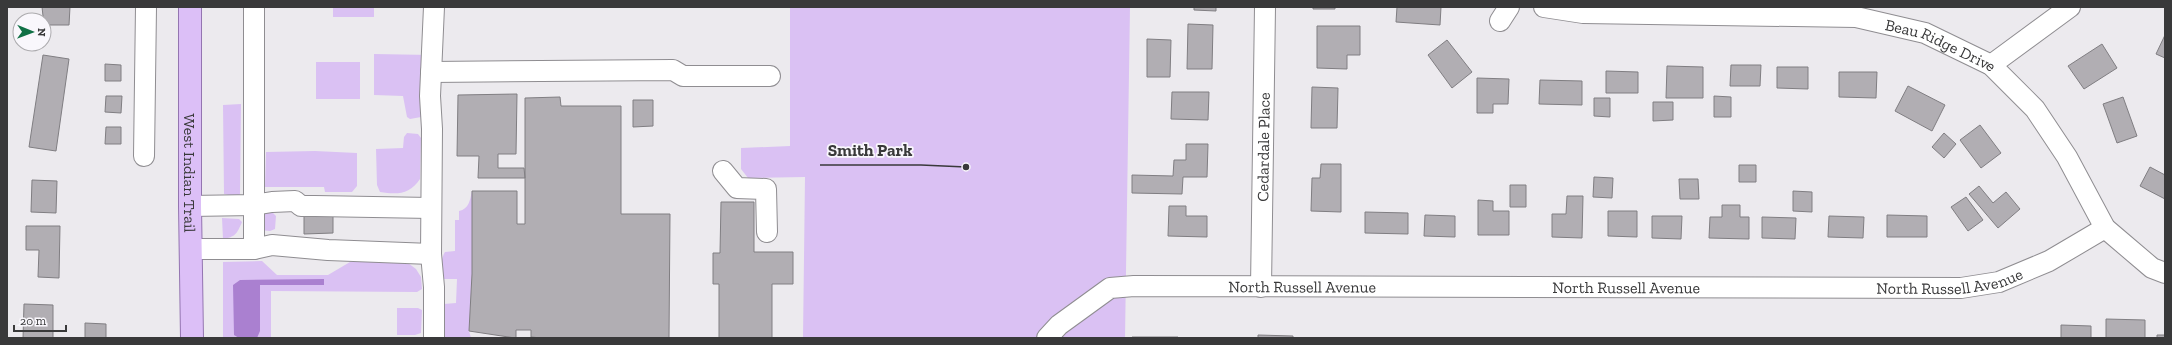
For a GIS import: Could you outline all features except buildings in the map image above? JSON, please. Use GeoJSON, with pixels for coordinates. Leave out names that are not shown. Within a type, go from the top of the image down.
{"type":"FeatureCollection","features":[{"type":"Feature","properties":{"kind":"main road","name":"West Indian Trail"},"geometry":{"type":"LineString","coordinates":[[190,7],[190,249],[192,338]]}},
{"type":"Feature","properties":{"kind":"street"},"geometry":{"type":"LineString","coordinates":[[144,156],[146,7]]}},
{"type":"Feature","properties":{"kind":"street"},"geometry":{"type":"LineString","coordinates":[[254,7],[254,249]]}},
{"type":"Feature","properties":{"kind":"street"},"geometry":{"type":"LineString","coordinates":[[434,7],[431,72],[431,254],[434,287],[434,338]]}},
{"type":"Feature","properties":{"kind":"street","name":"Cedardale Place"},"geometry":{"type":"LineString","coordinates":[[1261,287],[1265,7]]}},
{"type":"Feature","properties":{"kind":"street","name":"Beau Ridge Drive"},"geometry":{"type":"LineString","coordinates":[[1544,7],[1583,13],[1856,17],[1925,33],[1991,65],[2035,109],[2067,157],[2105,228],[2152,268],[2165,273]]}},
{"type":"Feature","properties":{"kind":"street"},"geometry":{"type":"LineString","coordinates":[[1991,65],[2070,7]]}},
{"type":"Feature","properties":{"kind":"street"},"geometry":{"type":"LineString","coordinates":[[431,72],[673,70],[683,76],[770,76]]}},
{"type":"Feature","properties":{"kind":"street"},"geometry":{"type":"LineString","coordinates":[[723,171],[737,188],[766,189],[767,232]]}},
{"type":"Feature","properties":{"kind":"street"},"geometry":{"type":"LineString","coordinates":[[190,206],[254,205],[272,202],[295,201],[301,206],[431,208]]}},
{"type":"Feature","properties":{"kind":"street","name":"North Russell Avenue"},"geometry":{"type":"LineString","coordinates":[[1047,338],[1059,325],[1110,288],[1134,286],[1961,288],[1999,282],[2049,261],[2105,228]]}},
{"type":"Feature","properties":{"kind":"street"},"geometry":{"type":"LineString","coordinates":[[190,249],[254,249],[272,245],[328,250],[431,254]]}},
{"type":"Feature","properties":{"kind":"shaded area"},"geometry":{"type":"Polygon","coordinates":[[[333,7],[374,7],[374,17],[333,17],[333,7]]]}},
{"type":"Feature","properties":{"kind":"shaded area"},"geometry":{"type":"Polygon","coordinates":[[[790,7],[1130,7],[1125,338],[803,338],[805,177],[748,178],[741,169],[741,148],[790,146],[790,7]]]}},
{"type":"Feature","properties":{"kind":"shaded area"},"geometry":{"type":"Polygon","coordinates":[[[374,54],[431,55],[421,117],[410,119],[407,117],[403,96],[374,95],[374,54]]]}},
{"type":"Feature","properties":{"kind":"shaded area"},"geometry":{"type":"Polygon","coordinates":[[[316,62],[360,62],[360,99],[316,99],[316,62]]]}},
{"type":"Feature","properties":{"kind":"shaded area"},"geometry":{"type":"Polygon","coordinates":[[[241,104],[240,194],[238,197],[224,194],[223,105],[241,104]]]}},
{"type":"Feature","properties":{"kind":"shaded area"},"geometry":{"type":"Polygon","coordinates":[[[407,133],[418,134],[421,138],[420,179],[412,188],[403,192],[380,192],[377,185],[376,149],[403,148],[404,137],[407,133]]]}},
{"type":"Feature","properties":{"kind":"shaded area"},"geometry":{"type":"Polygon","coordinates":[[[315,151],[357,153],[357,186],[352,192],[325,192],[324,187],[265,187],[266,152],[315,151]]]}},
{"type":"Feature","properties":{"kind":"shaded area"},"geometry":{"type":"Polygon","coordinates":[[[472,191],[472,274],[469,331],[471,338],[445,338],[441,331],[441,307],[444,304],[456,303],[457,279],[443,279],[441,273],[442,261],[445,252],[455,251],[455,220],[459,220],[459,211],[467,206],[470,201],[472,191]]]}},
{"type":"Feature","properties":{"kind":"shaded area"},"geometry":{"type":"Polygon","coordinates":[[[265,212],[272,212],[276,216],[275,229],[270,231],[260,230],[260,218],[265,212]]]}},
{"type":"Feature","properties":{"kind":"shaded area"},"geometry":{"type":"Polygon","coordinates":[[[222,218],[239,219],[242,222],[235,234],[223,239],[222,218]]]}},
{"type":"Feature","properties":{"kind":"shaded area"},"geometry":{"type":"Polygon","coordinates":[[[262,261],[277,275],[328,275],[350,262],[393,261],[408,263],[416,269],[421,277],[422,289],[417,292],[271,291],[271,338],[223,338],[223,262],[262,261]]]}},
{"type":"Feature","properties":{"kind":"shaded area"},"geometry":{"type":"Polygon","coordinates":[[[324,279],[324,285],[260,285],[260,331],[257,338],[239,338],[234,335],[233,285],[240,280],[324,279]]]}},
{"type":"Feature","properties":{"kind":"shaded area"},"geometry":{"type":"Polygon","coordinates":[[[397,308],[418,308],[422,310],[421,333],[415,335],[397,335],[397,308]]]}},
{"type":"Feature","properties":{"kind":"place","name":"Smith Park"},"geometry":{"type":"Point","coordinates":[966,167]}}]}
